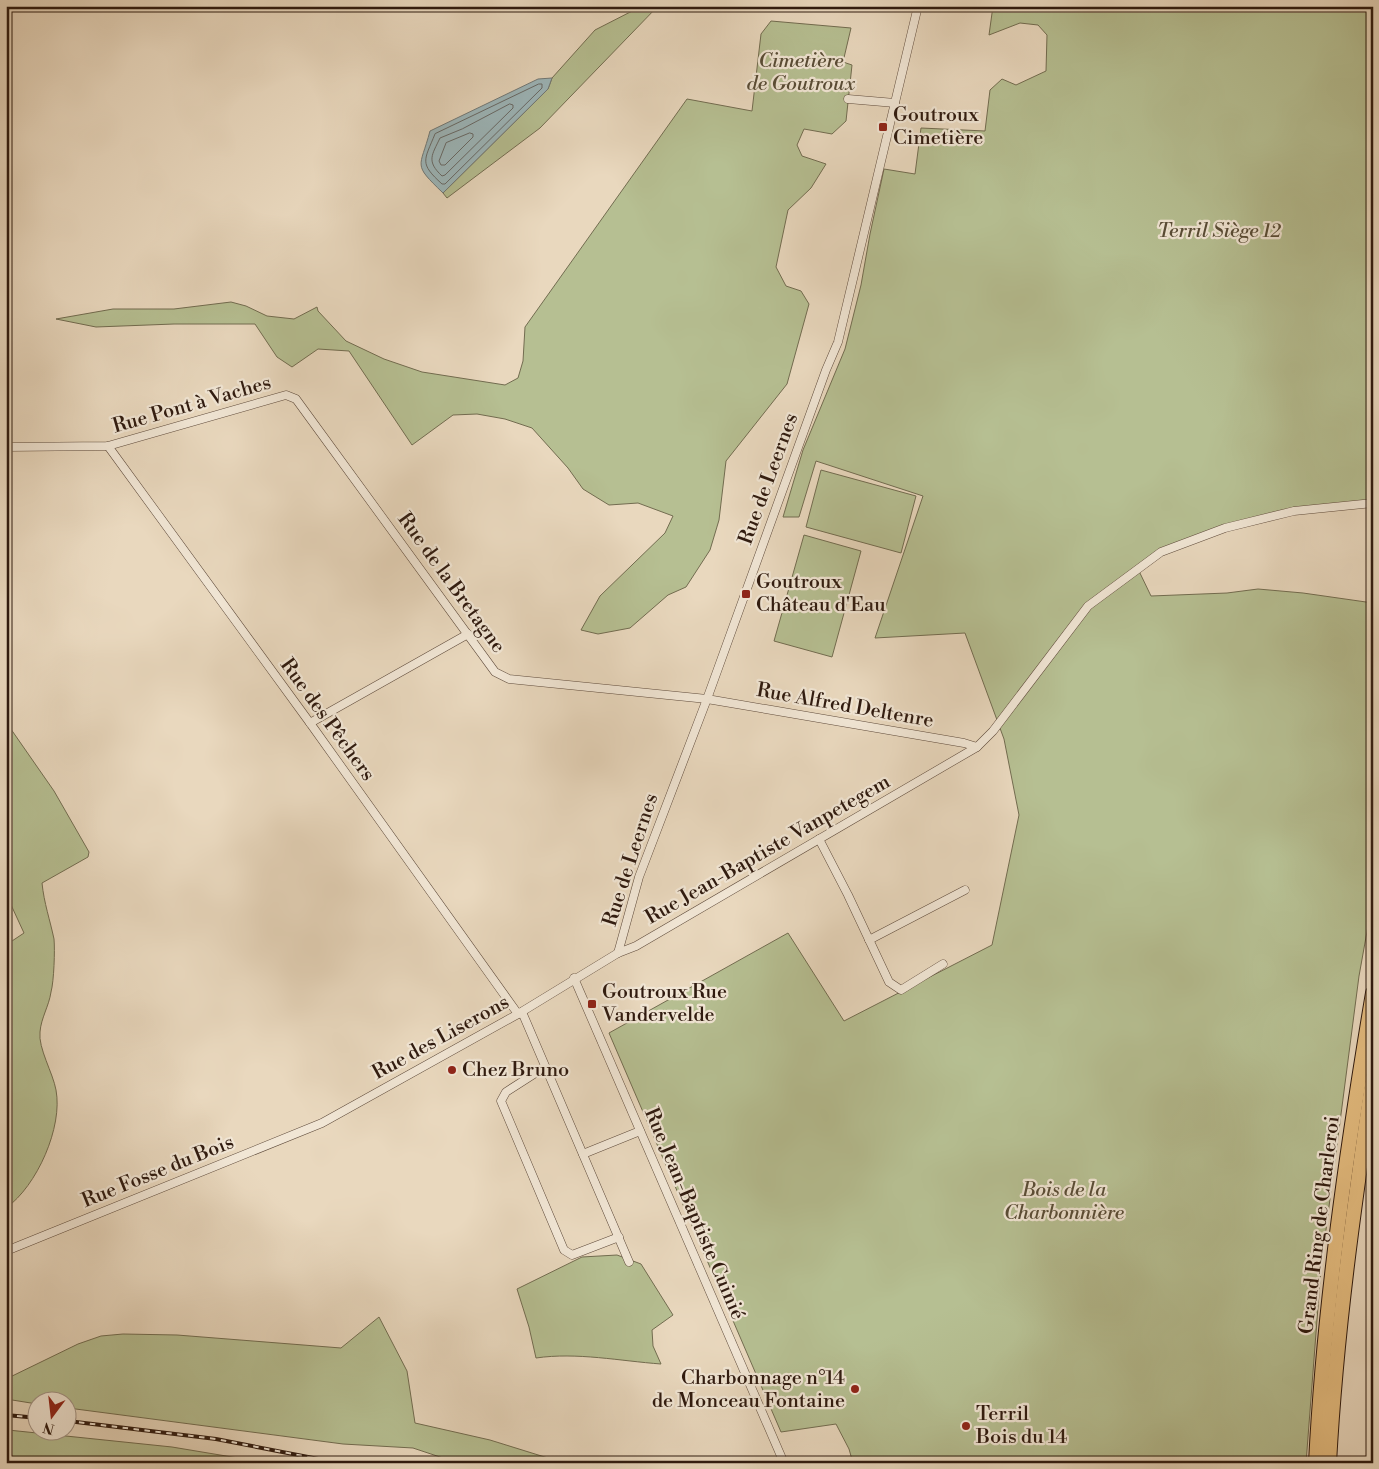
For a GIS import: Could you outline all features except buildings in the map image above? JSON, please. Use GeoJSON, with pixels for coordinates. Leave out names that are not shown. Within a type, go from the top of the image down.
{"type":"FeatureCollection","features":[{"type":"Feature","properties":{"kind":"highway","name":"Grand Ring de Charleroi"},"geometry":{"type":"LineString","coordinates":[[1316,1463],[1333,1277],[1347,1162],[1373,993]]}},
{"type":"Feature","properties":{"kind":"highway","name":"Grand Ring de Charleroi"},"geometry":{"type":"LineString","coordinates":[[1329,1463],[1339,1338],[1360,1164],[1373,1077]]}},
{"type":"Feature","properties":{"kind":"street","name":"Rue de Leernes"},"geometry":{"type":"LineString","coordinates":[[618,953],[639,878],[707,699],[822,379],[838,342],[918,6]]}},
{"type":"Feature","properties":{"kind":"street"},"geometry":{"type":"LineString","coordinates":[[848,99],[895,103]]}},
{"type":"Feature","properties":{"kind":"street","name":"Rue de la Bretagne"},"geometry":{"type":"LineString","coordinates":[[286,395],[296,399],[496,672],[509,679],[707,699]]}},
{"type":"Feature","properties":{"kind":"street","name":"Rue Pont à Vaches"},"geometry":{"type":"LineString","coordinates":[[6,447],[108,446],[286,395]]}},
{"type":"Feature","properties":{"kind":"street","name":"Rue des Pêchers"},"geometry":{"type":"LineString","coordinates":[[108,446],[520,1013],[546,1067],[630,1262]]}},
{"type":"Feature","properties":{"kind":"street","name":"Rue Jean-Baptiste Vanpetegem"},"geometry":{"type":"LineString","coordinates":[[574,978],[618,953],[636,946],[977,747],[993,731],[1088,606],[1161,552],[1225,528],[1294,511],[1373,503]]}},
{"type":"Feature","properties":{"kind":"street"},"geometry":{"type":"LineString","coordinates":[[310,723],[468,634]]}},
{"type":"Feature","properties":{"kind":"street","name":"Rue Alfred Deltenre"},"geometry":{"type":"LineString","coordinates":[[707,699],[964,743],[977,747]]}},
{"type":"Feature","properties":{"kind":"street"},"geometry":{"type":"LineString","coordinates":[[818,839],[848,894],[889,982],[901,990],[943,964]]}},
{"type":"Feature","properties":{"kind":"street"},"geometry":{"type":"LineString","coordinates":[[869,940],[966,890]]}},
{"type":"Feature","properties":{"kind":"street","name":"Rue des Liserons"},"geometry":{"type":"LineString","coordinates":[[322,1123],[520,1013],[574,978]]}},
{"type":"Feature","properties":{"kind":"street","name":"Rue Jean-Baptiste Cuinié"},"geometry":{"type":"LineString","coordinates":[[574,978],[784,1463]]}},
{"type":"Feature","properties":{"kind":"street"},"geometry":{"type":"LineString","coordinates":[[546,1067],[506,1092],[501,1101],[564,1250],[572,1255],[618,1237]]}},
{"type":"Feature","properties":{"kind":"street","name":"Rue Fosse du Bois"},"geometry":{"type":"LineString","coordinates":[[6,1251],[322,1123]]}},
{"type":"Feature","properties":{"kind":"street"},"geometry":{"type":"LineString","coordinates":[[583,1154],[640,1131]]}},
{"type":"Feature","properties":{"kind":"green space"},"geometry":{"type":"Polygon","coordinates":[[[642,6],[658,6],[540,128],[447,198],[443,193],[548,89],[552,78],[595,30],[642,6]]]}},
{"type":"Feature","properties":{"kind":"green space","name":"Bois de la Charbonnière"},"geometry":{"type":"Polygon","coordinates":[[[993,6],[1373,6],[1373,503],[1294,511],[1225,528],[1161,552],[1138,569],[1151,596],[1227,593],[1258,589],[1373,603],[1373,898],[1359,976],[1321,1268],[1306,1463],[853,1463],[849,1449],[836,1424],[781,1432],[609,1033],[788,933],[844,1021],[992,945],[1019,815],[1004,739],[965,633],[875,638],[923,496],[816,461],[799,517],[783,517],[803,450],[845,349],[861,285],[884,169],[915,174],[921,128],[985,131],[990,90],[1002,79],[1016,85],[1046,71],[1047,35],[1038,25],[1020,23],[989,35],[993,6]]]}},
{"type":"Feature","properties":{"kind":"green space","name":"Cimetière de Goutroux"},"geometry":{"type":"Polygon","coordinates":[[[771,21],[851,28],[843,62],[852,65],[846,121],[832,134],[804,129],[797,145],[802,156],[826,164],[811,188],[788,210],[776,267],[786,286],[801,291],[809,304],[787,384],[726,461],[719,520],[710,550],[686,587],[668,595],[630,628],[598,634],[581,630],[600,596],[665,533],[673,516],[638,503],[609,505],[583,489],[568,468],[532,428],[505,419],[477,414],[453,415],[412,445],[349,351],[318,349],[292,367],[277,357],[255,324],[174,324],[96,327],[56,319],[113,309],[174,309],[231,302],[246,306],[267,316],[294,319],[317,307],[318,311],[346,341],[384,359],[422,372],[505,385],[518,378],[523,361],[525,327],[687,99],[752,111],[761,34],[771,21]]]}},
{"type":"Feature","properties":{"kind":"green space"},"geometry":{"type":"Polygon","coordinates":[[[821,470],[916,496],[901,553],[806,527],[821,470]]]}},
{"type":"Feature","properties":{"kind":"green space"},"geometry":{"type":"Polygon","coordinates":[[[804,535],[861,551],[832,657],[774,641],[804,535]]]}},
{"type":"Feature","properties":{"kind":"green space"},"geometry":{"type":"Polygon","coordinates":[[[6,722],[54,791],[89,852],[88,857],[42,883],[54,939],[54,973],[40,1038],[43,1053],[56,1090],[56,1121],[45,1155],[37,1171],[28,1185],[6,1208],[6,945],[24,933],[6,894],[6,722]]]}},
{"type":"Feature","properties":{"kind":"green space"},"geometry":{"type":"Polygon","coordinates":[[[617,1255],[641,1264],[673,1315],[652,1330],[653,1346],[661,1364],[583,1356],[536,1358],[517,1289],[582,1257],[617,1255]]]}},
{"type":"Feature","properties":{"kind":"green space"},"geometry":{"type":"Polygon","coordinates":[[[379,1317],[407,1371],[415,1423],[490,1440],[564,1463],[458,1463],[413,1448],[343,1444],[78,1409],[78,1392],[28,1392],[28,1403],[6,1399],[6,1379],[78,1344],[101,1336],[123,1334],[177,1335],[341,1348],[379,1317]]]}},
{"type":"Feature","properties":{"kind":"green space"},"geometry":{"type":"Polygon","coordinates":[[[8,1430],[28,1432],[28,1442],[78,1442],[78,1437],[172,1447],[268,1463],[13,1463],[8,1430]]]}},
{"type":"Feature","properties":{"kind":"water"},"geometry":{"type":"Polygon","coordinates":[[[552,78],[548,89],[443,193],[426,176],[421,165],[430,131],[538,79],[552,78]]]}},
{"type":"Feature","properties":{"kind":"railway"},"geometry":{"type":"LineString","coordinates":[[6,1415],[28,1417]]}},
{"type":"Feature","properties":{"kind":"railway"},"geometry":{"type":"LineString","coordinates":[[78,1422],[216,1439],[339,1463]]}},
{"type":"Feature","properties":{"kind":"place","name":"Goutroux Cimetière"},"geometry":{"type":"Point","coordinates":[883,127]}},
{"type":"Feature","properties":{"kind":"place","name":"Goutroux Château d'Eau"},"geometry":{"type":"Point","coordinates":[746,594]}},
{"type":"Feature","properties":{"kind":"place","name":"Goutroux Rue Vandervelde"},"geometry":{"type":"Point","coordinates":[592,1004]}},
{"type":"Feature","properties":{"kind":"place","name":"Chez Bruno"},"geometry":{"type":"Point","coordinates":[452,1070]}},
{"type":"Feature","properties":{"kind":"place","name":"Charbonnage n°14 de Monceau Fontaine"},"geometry":{"type":"Point","coordinates":[855,1389]}},
{"type":"Feature","properties":{"kind":"place","name":"Terril Bois du 14"},"geometry":{"type":"Point","coordinates":[966,1426]}},
{"type":"Feature","properties":{"kind":"park label","name":"Terril Siège 12"},"geometry":{"type":"Point","coordinates":[1219,231]}}]}
